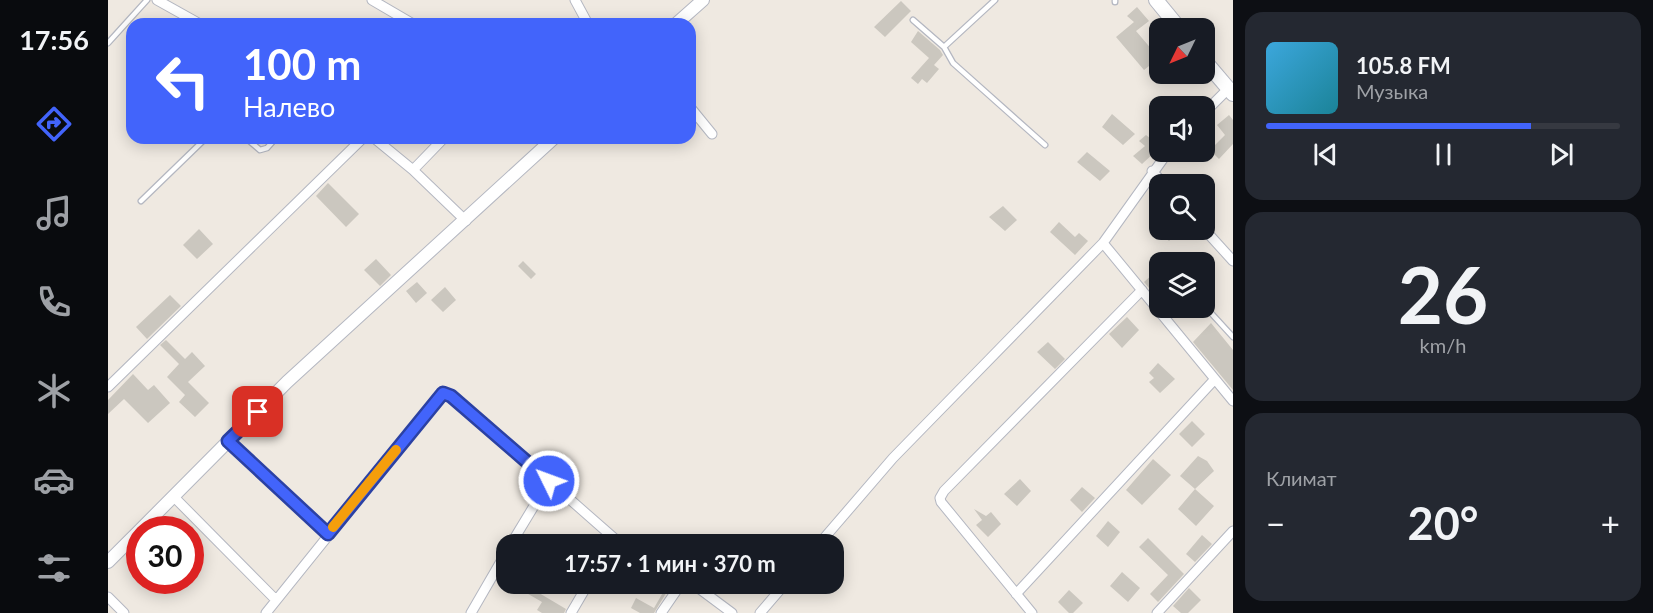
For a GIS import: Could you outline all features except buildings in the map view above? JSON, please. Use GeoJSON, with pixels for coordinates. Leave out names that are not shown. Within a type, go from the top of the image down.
{"type":"FeatureCollection","features":[{"type":"Feature","properties":{"kind":"main road"},"geometry":{"type":"LineString","coordinates":[[1155,0],[1170,18]]}},
{"type":"Feature","properties":{"kind":"main road"},"geometry":{"type":"LineString","coordinates":[[1215,73],[1232,93]]}},
{"type":"Feature","properties":{"kind":"street"},"geometry":{"type":"LineString","coordinates":[[157,0],[190,18]]}},
{"type":"Feature","properties":{"kind":"street"},"geometry":{"type":"LineString","coordinates":[[372,0],[403,18]]}},
{"type":"Feature","properties":{"kind":"street"},"geometry":{"type":"LineString","coordinates":[[574,0],[584,18]]}},
{"type":"Feature","properties":{"kind":"street"},"geometry":{"type":"LineString","coordinates":[[683,18],[703,0]]}},
{"type":"Feature","properties":{"kind":"street"},"geometry":{"type":"LineString","coordinates":[[1215,105],[1232,93]]}},
{"type":"Feature","properties":{"kind":"street"},"geometry":{"type":"LineString","coordinates":[[696,114],[712,134]]}},
{"type":"Feature","properties":{"kind":"street"},"geometry":{"type":"LineString","coordinates":[[108,387],[357,144]]}},
{"type":"Feature","properties":{"kind":"street"},"geometry":{"type":"LineString","coordinates":[[381,144],[413,170],[466,221]]}},
{"type":"Feature","properties":{"kind":"street"},"geometry":{"type":"LineString","coordinates":[[413,170],[438,144]]}},
{"type":"Feature","properties":{"kind":"street"},"geometry":{"type":"LineString","coordinates":[[154,516],[287,382],[466,221],[548,144]]}},
{"type":"Feature","properties":{"kind":"street"},"geometry":{"type":"LineString","coordinates":[[828,534],[893,458],[1103,243],[1160,162]]}},
{"type":"Feature","properties":{"kind":"street"},"geometry":{"type":"LineString","coordinates":[[1152,171],[1155,174]]}},
{"type":"Feature","properties":{"kind":"street"},"geometry":{"type":"LineString","coordinates":[[1213,240],[1233,261]]}},
{"type":"Feature","properties":{"kind":"street"},"geometry":{"type":"LineString","coordinates":[[1103,243],[1233,400]]}},
{"type":"Feature","properties":{"kind":"street"},"geometry":{"type":"LineString","coordinates":[[1032,613],[941,502],[941,495],[1142,290]]}},
{"type":"Feature","properties":{"kind":"street"},"geometry":{"type":"LineString","coordinates":[[1016,594],[1215,379]]}},
{"type":"Feature","properties":{"kind":"street"},"geometry":{"type":"LineString","coordinates":[[266,613],[443,393],[451,396],[492,430],[607,534]]}},
{"type":"Feature","properties":{"kind":"street"},"geometry":{"type":"LineString","coordinates":[[228,441],[328,534]]}},
{"type":"Feature","properties":{"kind":"street"},"geometry":{"type":"LineString","coordinates":[[517,534],[549,481]]}},
{"type":"Feature","properties":{"kind":"street"},"geometry":{"type":"LineString","coordinates":[[173,496],[276,600]]}},
{"type":"Feature","properties":{"kind":"street"},"geometry":{"type":"LineString","coordinates":[[1157,613],[1233,531]]}},
{"type":"Feature","properties":{"kind":"street"},"geometry":{"type":"LineString","coordinates":[[108,562],[126,544]]}},
{"type":"Feature","properties":{"kind":"street"},"geometry":{"type":"LineString","coordinates":[[471,613],[496,571]]}},
{"type":"Feature","properties":{"kind":"street"},"geometry":{"type":"LineString","coordinates":[[571,613],[582,594]]}},
{"type":"Feature","properties":{"kind":"street"},"geometry":{"type":"LineString","coordinates":[[662,613],[674,594]]}},
{"type":"Feature","properties":{"kind":"street"},"geometry":{"type":"LineString","coordinates":[[706,594],[732,613]]}},
{"type":"Feature","properties":{"kind":"street"},"geometry":{"type":"LineString","coordinates":[[760,613],[776,594]]}},
{"type":"Feature","properties":{"kind":"street"},"geometry":{"type":"LineString","coordinates":[[108,597],[124,613]]}},
{"type":"Feature","properties":{"kind":"lane"},"geometry":{"type":"LineString","coordinates":[[131,18],[147,0]]}},
{"type":"Feature","properties":{"kind":"lane"},"geometry":{"type":"LineString","coordinates":[[944,47],[995,0]]}},
{"type":"Feature","properties":{"kind":"lane"},"geometry":{"type":"LineString","coordinates":[[913,20],[944,47],[952,63],[1045,144]]}},
{"type":"Feature","properties":{"kind":"lane"},"geometry":{"type":"LineString","coordinates":[[108,43],[126,23]]}},
{"type":"Feature","properties":{"kind":"lane"},"geometry":{"type":"LineString","coordinates":[[141,201],[200,144]]}},
{"type":"Feature","properties":{"kind":"lane"},"geometry":{"type":"LineString","coordinates":[[253,144],[260,150],[271,144]]}},
{"type":"Feature","properties":{"kind":"lane"},"geometry":{"type":"LineString","coordinates":[[1215,317],[1233,337]]}},
{"type":"Feature","properties":{"kind":"slow traffic"},"geometry":{"type":"LineString","coordinates":[[333,527],[396,450]]}},
{"type":"Feature","properties":{"kind":"route"},"geometry":{"type":"LineString","coordinates":[[258,412],[228,441],[328,534],[443,393],[451,396],[492,430],[549,481]]}}]}
